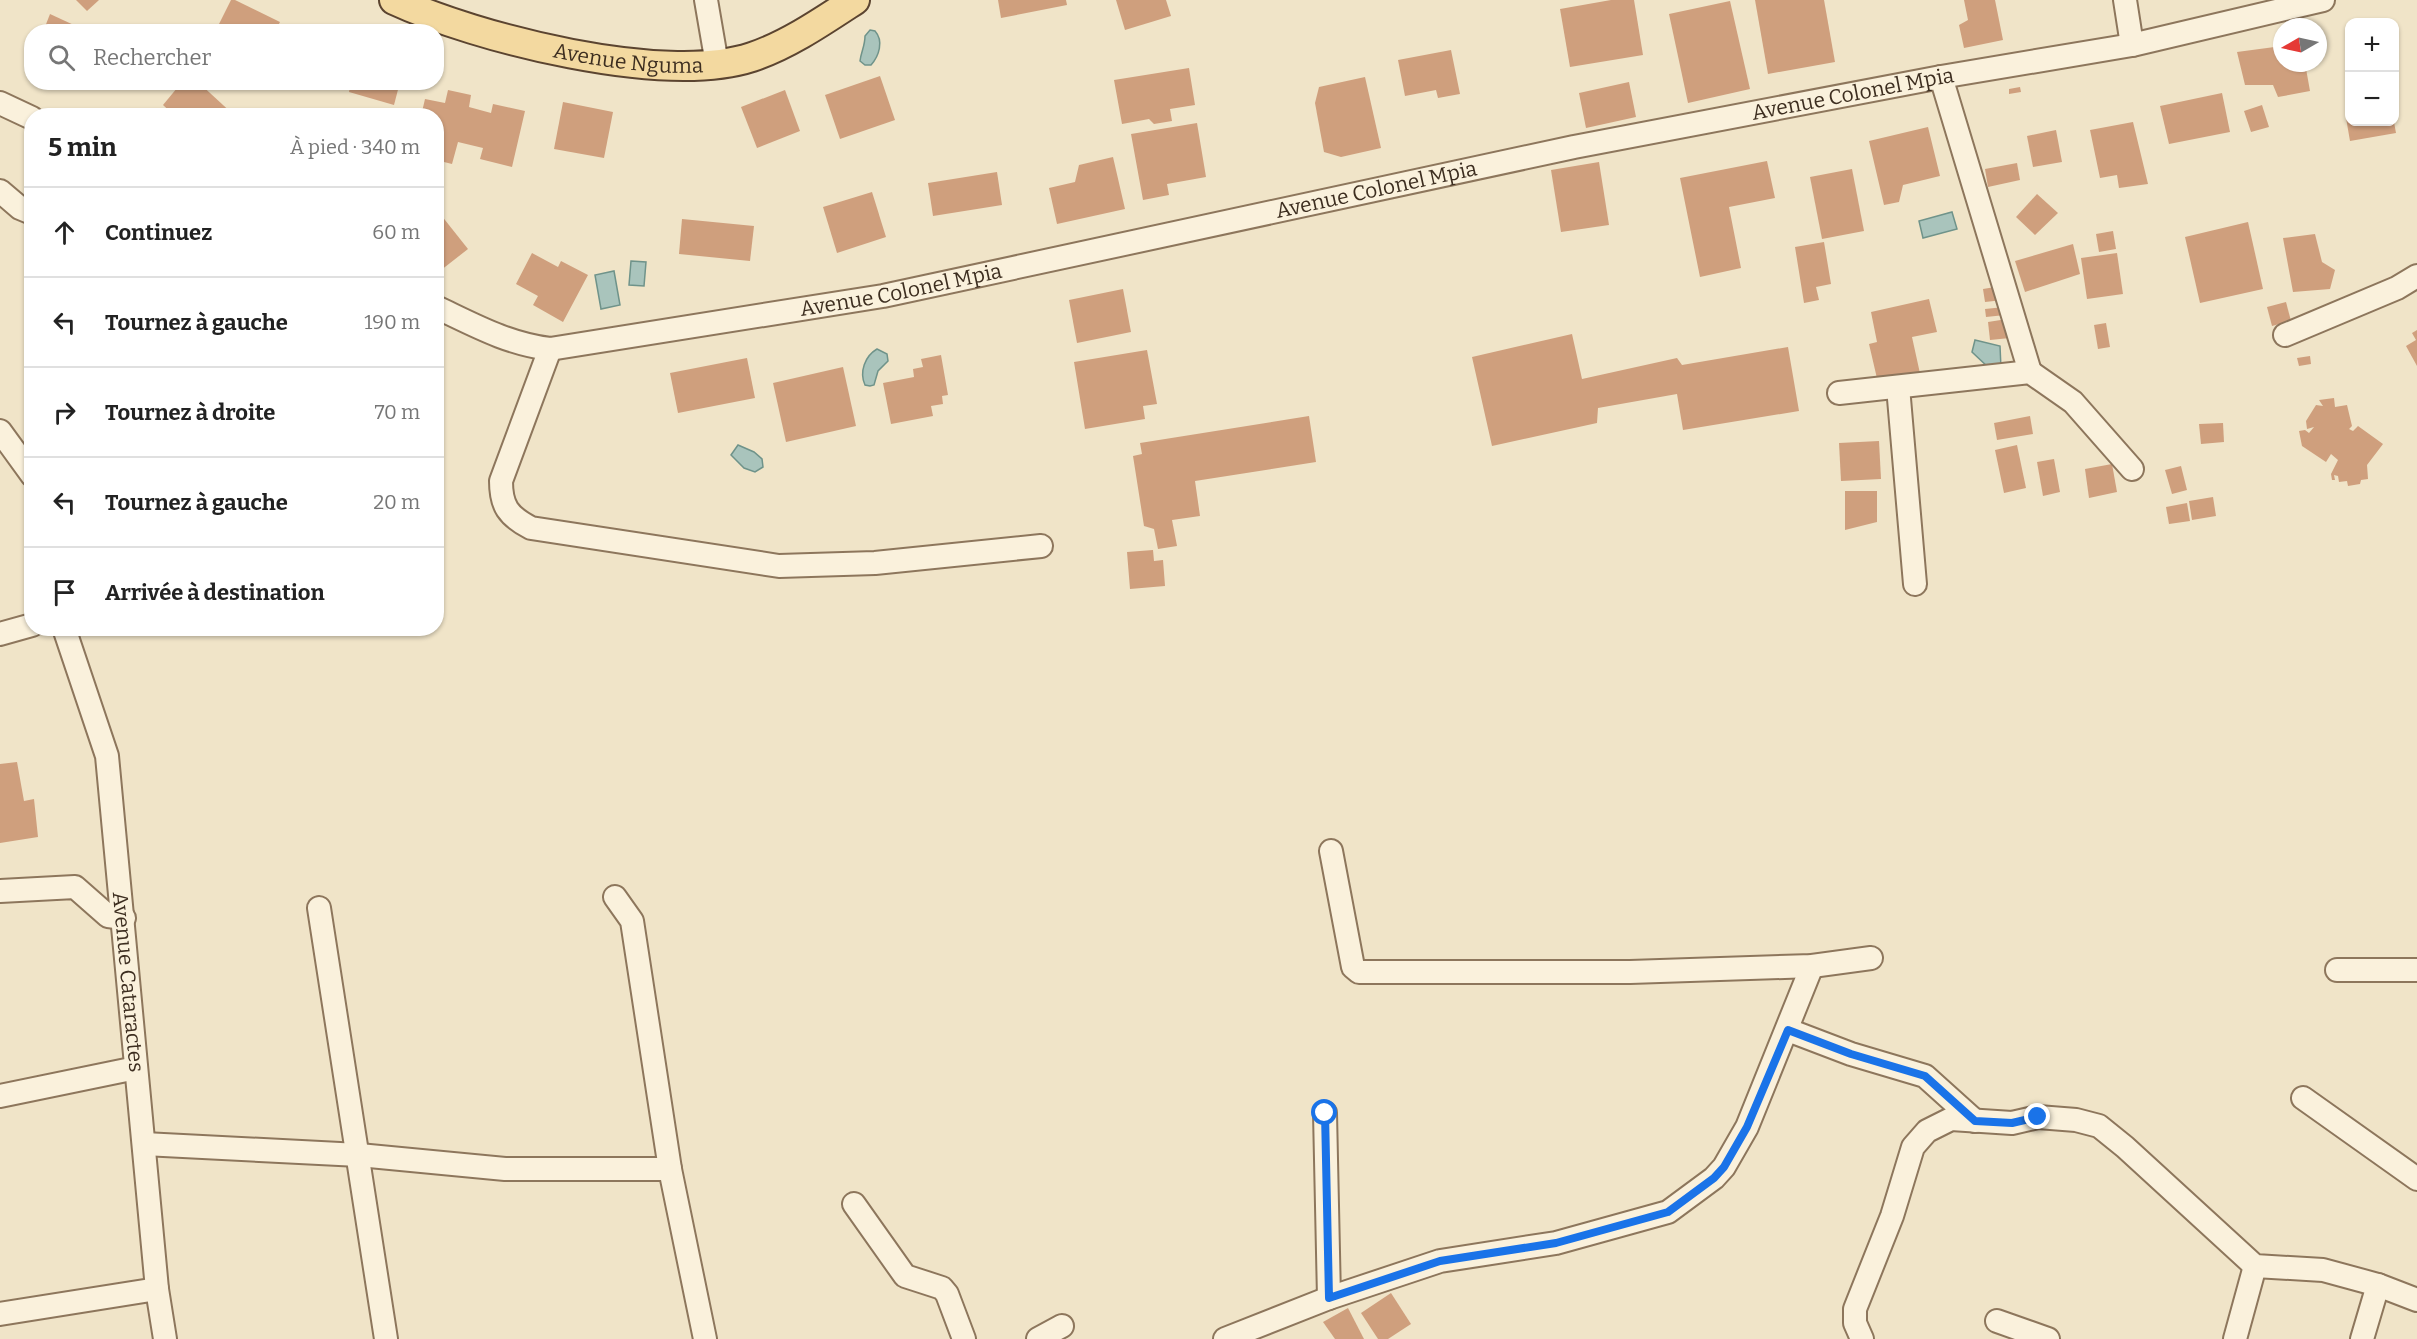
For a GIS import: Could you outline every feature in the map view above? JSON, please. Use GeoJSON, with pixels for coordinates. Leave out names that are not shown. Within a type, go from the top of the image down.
{"type":"FeatureCollection","features":[{"type":"Feature","properties":{"kind":"main road","name":"Avenue Nguma"},"geometry":{"type":"LineString","coordinates":[[393,0],[425,14],[470,29],[567,52],[624,62],[695,66],[752,57],[775,48],[855,0]]}},
{"type":"Feature","properties":{"kind":"street"},"geometry":{"type":"LineString","coordinates":[[706,0],[717,64]]}},
{"type":"Feature","properties":{"kind":"street"},"geometry":{"type":"LineString","coordinates":[[2125,0],[2132,45]]}},
{"type":"Feature","properties":{"kind":"street","name":"Avenue Colonel Mpia"},"geometry":{"type":"LineString","coordinates":[[444,311],[506,340],[550,349],[883,296],[1574,147],[1941,77],[2132,45],[2323,0]]}},
{"type":"Feature","properties":{"kind":"street"},"geometry":{"type":"LineString","coordinates":[[1941,77],[2030,372],[2073,402],[2132,469]]}},
{"type":"Feature","properties":{"kind":"street"},"geometry":{"type":"LineString","coordinates":[[0,103],[24,114]]}},
{"type":"Feature","properties":{"kind":"street"},"geometry":{"type":"LineString","coordinates":[[0,191],[24,210]]}},
{"type":"Feature","properties":{"kind":"street"},"geometry":{"type":"LineString","coordinates":[[2285,335],[2397,288],[2417,276]]}},
{"type":"Feature","properties":{"kind":"street"},"geometry":{"type":"LineString","coordinates":[[550,349],[501,481],[501,496],[507,510],[531,528],[779,566],[875,563],[1041,546]]}},
{"type":"Feature","properties":{"kind":"street"},"geometry":{"type":"LineString","coordinates":[[1839,393],[2030,372]]}},
{"type":"Feature","properties":{"kind":"street"},"geometry":{"type":"LineString","coordinates":[[1898,387],[1915,584]]}},
{"type":"Feature","properties":{"kind":"street"},"geometry":{"type":"LineString","coordinates":[[0,431],[24,464]]}},
{"type":"Feature","properties":{"kind":"street"},"geometry":{"type":"LineString","coordinates":[[0,634],[24,627]]}},
{"type":"Feature","properties":{"kind":"street","name":"Avenue Cataractes"},"geometry":{"type":"LineString","coordinates":[[67,636],[107,756],[157,1289],[165,1339]]}},
{"type":"Feature","properties":{"kind":"street"},"geometry":{"type":"LineString","coordinates":[[1332,851],[1353,967],[1359,972],[1630,972],[1812,966],[1871,958]]}},
{"type":"Feature","properties":{"kind":"street"},"geometry":{"type":"LineString","coordinates":[[0,891],[75,887],[108,916],[124,918]]}},
{"type":"Feature","properties":{"kind":"street"},"geometry":{"type":"LineString","coordinates":[[615,897],[632,921],[670,1170],[705,1339]]}},
{"type":"Feature","properties":{"kind":"street"},"geometry":{"type":"LineString","coordinates":[[319,908],[386,1339]]}},
{"type":"Feature","properties":{"kind":"street"},"geometry":{"type":"LineString","coordinates":[[1225,1339],[1329,1298],[1440,1261],[1556,1243],[1668,1212],[1714,1178],[1724,1167],[1747,1127],[1812,966]]}},
{"type":"Feature","properties":{"kind":"street"},"geometry":{"type":"LineString","coordinates":[[2337,970],[2417,970]]}},
{"type":"Feature","properties":{"kind":"street"},"geometry":{"type":"LineString","coordinates":[[1788,1030],[1851,1054],[1925,1076],[1975,1121]]}},
{"type":"Feature","properties":{"kind":"street"},"geometry":{"type":"LineString","coordinates":[[0,1096],[136,1068]]}},
{"type":"Feature","properties":{"kind":"street"},"geometry":{"type":"LineString","coordinates":[[2303,1098],[2417,1179]]}},
{"type":"Feature","properties":{"kind":"street"},"geometry":{"type":"LineString","coordinates":[[1325,1113],[1329,1298]]}},
{"type":"Feature","properties":{"kind":"street"},"geometry":{"type":"LineString","coordinates":[[1861,1339],[1855,1323],[1855,1309],[1892,1216],[1913,1147],[1927,1131],[1951,1119],[2012,1123],[2038,1117],[2076,1120],[2099,1126],[2126,1147],[2255,1266],[2323,1270],[2378,1285],[2417,1300]]}},
{"type":"Feature","properties":{"kind":"street"},"geometry":{"type":"LineString","coordinates":[[144,1144],[358,1155],[505,1169],[670,1170]]}},
{"type":"Feature","properties":{"kind":"street"},"geometry":{"type":"LineString","coordinates":[[854,1204],[905,1276],[942,1288],[947,1294],[964,1339]]}},
{"type":"Feature","properties":{"kind":"street"},"geometry":{"type":"LineString","coordinates":[[2235,1339],[2255,1266]]}},
{"type":"Feature","properties":{"kind":"street"},"geometry":{"type":"LineString","coordinates":[[2362,1339],[2378,1285]]}},
{"type":"Feature","properties":{"kind":"street"},"geometry":{"type":"LineString","coordinates":[[0,1314],[157,1289]]}},
{"type":"Feature","properties":{"kind":"street"},"geometry":{"type":"LineString","coordinates":[[1997,1321],[2048,1339]]}},
{"type":"Feature","properties":{"kind":"street"},"geometry":{"type":"LineString","coordinates":[[1038,1339],[1062,1326]]}},
{"type":"Feature","properties":{"kind":"water"},"geometry":{"type":"Polygon","coordinates":[[[870,30],[875,31],[878,35],[880,44],[871,65],[865,65],[860,61],[865,36],[870,30]]]}},
{"type":"Feature","properties":{"kind":"water"},"geometry":{"type":"Polygon","coordinates":[[[1952,212],[1957,229],[1923,238],[1919,221],[1952,212]]]}},
{"type":"Feature","properties":{"kind":"water"},"geometry":{"type":"Polygon","coordinates":[[[631,261],[646,262],[644,286],[629,285],[631,261]]]}},
{"type":"Feature","properties":{"kind":"water"},"geometry":{"type":"Polygon","coordinates":[[[614,271],[620,305],[601,309],[595,275],[614,271]]]}},
{"type":"Feature","properties":{"kind":"water"},"geometry":{"type":"Polygon","coordinates":[[[1975,340],[2000,346],[2001,368],[1989,368],[1972,352],[1975,340]]]}},
{"type":"Feature","properties":{"kind":"water"},"geometry":{"type":"Polygon","coordinates":[[[877,349],[887,354],[888,361],[878,371],[874,385],[865,385],[864,365],[877,349]]]}},
{"type":"Feature","properties":{"kind":"water"},"geometry":{"type":"Polygon","coordinates":[[[738,445],[754,452],[762,459],[763,467],[755,472],[744,468],[731,455],[738,445]]]}},
{"type":"Feature","properties":{"kind":"building"},"geometry":{"type":"Polygon","coordinates":[[[76,0],[99,0],[87,11],[76,0]]]}},
{"type":"Feature","properties":{"kind":"building"},"geometry":{"type":"Polygon","coordinates":[[[231,0],[280,22],[279,24],[219,24],[231,0]]]}},
{"type":"Feature","properties":{"kind":"building"},"geometry":{"type":"Polygon","coordinates":[[[998,0],[1066,0],[1067,5],[1001,18],[998,0]]]}},
{"type":"Feature","properties":{"kind":"building"},"geometry":{"type":"Polygon","coordinates":[[[1116,0],[1166,0],[1171,16],[1125,30],[1116,0]]]}},
{"type":"Feature","properties":{"kind":"building"},"geometry":{"type":"Polygon","coordinates":[[[1611,0],[1634,0],[1643,55],[1570,67],[1560,9],[1611,0]]]}},
{"type":"Feature","properties":{"kind":"building"},"geometry":{"type":"Polygon","coordinates":[[[1755,0],[1824,0],[1835,62],[1768,74],[1755,0]]]}},
{"type":"Feature","properties":{"kind":"building"},"geometry":{"type":"Polygon","coordinates":[[[1964,0],[1995,0],[2003,40],[1964,48],[1959,25],[1968,20],[1964,0]]]}},
{"type":"Feature","properties":{"kind":"building"},"geometry":{"type":"Polygon","coordinates":[[[1730,1],[1750,89],[1688,103],[1669,14],[1730,1]]]}},
{"type":"Feature","properties":{"kind":"building"},"geometry":{"type":"Polygon","coordinates":[[[50,14],[72,24],[46,24],[50,14]]]}},
{"type":"Feature","properties":{"kind":"building"},"geometry":{"type":"Polygon","coordinates":[[[2273,47],[2273,72],[2307,72],[2310,91],[2278,97],[2273,85],[2245,85],[2237,52],[2273,47]]]}},
{"type":"Feature","properties":{"kind":"building"},"geometry":{"type":"Polygon","coordinates":[[[1451,50],[1460,94],[1438,98],[1436,90],[1405,96],[1398,60],[1451,50]]]}},
{"type":"Feature","properties":{"kind":"building"},"geometry":{"type":"Polygon","coordinates":[[[1189,68],[1195,105],[1170,109],[1172,121],[1154,124],[1149,119],[1122,124],[1114,80],[1189,68]]]}},
{"type":"Feature","properties":{"kind":"building"},"geometry":{"type":"Polygon","coordinates":[[[880,76],[895,120],[840,139],[825,95],[880,76]]]}},
{"type":"Feature","properties":{"kind":"building"},"geometry":{"type":"Polygon","coordinates":[[[1365,77],[1381,148],[1341,157],[1324,152],[1315,103],[1319,87],[1365,77]]]}},
{"type":"Feature","properties":{"kind":"building"},"geometry":{"type":"Polygon","coordinates":[[[1629,82],[1636,117],[1586,128],[1579,93],[1629,82]]]}},
{"type":"Feature","properties":{"kind":"building"},"geometry":{"type":"Polygon","coordinates":[[[2020,87],[2021,92],[2009,94],[2009,89],[2020,87]]]}},
{"type":"Feature","properties":{"kind":"building"},"geometry":{"type":"Polygon","coordinates":[[[175,90],[207,90],[226,108],[166,108],[163,105],[175,90]]]}},
{"type":"Feature","properties":{"kind":"building"},"geometry":{"type":"Polygon","coordinates":[[[349,90],[398,90],[394,105],[349,92],[349,90]]]}},
{"type":"Feature","properties":{"kind":"building"},"geometry":{"type":"Polygon","coordinates":[[[448,90],[471,95],[469,107],[491,113],[493,104],[525,111],[512,167],[480,159],[483,148],[458,142],[452,164],[444,162],[444,108],[423,108],[425,99],[445,103],[448,90]]]}},
{"type":"Feature","properties":{"kind":"building"},"geometry":{"type":"Polygon","coordinates":[[[785,90],[800,131],[757,148],[741,107],[785,90]]]}},
{"type":"Feature","properties":{"kind":"building"},"geometry":{"type":"Polygon","coordinates":[[[2222,93],[2230,132],[2169,144],[2160,106],[2222,93]]]}},
{"type":"Feature","properties":{"kind":"building"},"geometry":{"type":"Polygon","coordinates":[[[563,102],[613,112],[604,158],[554,149],[563,102]]]}},
{"type":"Feature","properties":{"kind":"building"},"geometry":{"type":"Polygon","coordinates":[[[2262,105],[2269,127],[2251,132],[2244,111],[2262,105]]]}},
{"type":"Feature","properties":{"kind":"building"},"geometry":{"type":"Polygon","coordinates":[[[2133,122],[2148,184],[2119,188],[2117,175],[2100,178],[2090,130],[2133,122]]]}},
{"type":"Feature","properties":{"kind":"building"},"geometry":{"type":"Polygon","coordinates":[[[1197,123],[1206,177],[1167,184],[1169,195],[1143,200],[1131,134],[1197,123]]]}},
{"type":"Feature","properties":{"kind":"building"},"geometry":{"type":"Polygon","coordinates":[[[2347,126],[2395,126],[2396,133],[2350,141],[2347,126]]]}},
{"type":"Feature","properties":{"kind":"building"},"geometry":{"type":"Polygon","coordinates":[[[1928,127],[1940,176],[1903,185],[1899,202],[1884,205],[1869,141],[1928,127]]]}},
{"type":"Feature","properties":{"kind":"building"},"geometry":{"type":"Polygon","coordinates":[[[2056,130],[2062,162],[2033,167],[2027,136],[2056,130]]]}},
{"type":"Feature","properties":{"kind":"building"},"geometry":{"type":"Polygon","coordinates":[[[1113,157],[1125,209],[1057,224],[1049,188],[1075,182],[1079,165],[1113,157]]]}},
{"type":"Feature","properties":{"kind":"building"},"geometry":{"type":"Polygon","coordinates":[[[1767,161],[1775,198],[1729,207],[1741,268],[1700,277],[1680,178],[1767,161]]]}},
{"type":"Feature","properties":{"kind":"building"},"geometry":{"type":"Polygon","coordinates":[[[1599,162],[1609,225],[1561,232],[1551,170],[1599,162]]]}},
{"type":"Feature","properties":{"kind":"building"},"geometry":{"type":"Polygon","coordinates":[[[2017,163],[2020,180],[1988,187],[1985,169],[2017,163]]]}},
{"type":"Feature","properties":{"kind":"building"},"geometry":{"type":"Polygon","coordinates":[[[1852,169],[1864,231],[1822,239],[1810,177],[1852,169]]]}},
{"type":"Feature","properties":{"kind":"building"},"geometry":{"type":"Polygon","coordinates":[[[997,172],[1002,205],[933,216],[928,183],[997,172]]]}},
{"type":"Feature","properties":{"kind":"building"},"geometry":{"type":"Polygon","coordinates":[[[872,192],[886,237],[837,253],[823,207],[872,192]]]}},
{"type":"Feature","properties":{"kind":"building"},"geometry":{"type":"Polygon","coordinates":[[[2037,194],[2058,213],[2035,235],[2016,217],[2037,194]]]}},
{"type":"Feature","properties":{"kind":"building"},"geometry":{"type":"Polygon","coordinates":[[[444,219],[468,249],[444,268],[444,219]]]}},
{"type":"Feature","properties":{"kind":"building"},"geometry":{"type":"Polygon","coordinates":[[[682,219],[754,226],[750,261],[679,254],[682,219]]]}},
{"type":"Feature","properties":{"kind":"building"},"geometry":{"type":"Polygon","coordinates":[[[2248,222],[2263,289],[2200,303],[2185,237],[2248,222]]]}},
{"type":"Feature","properties":{"kind":"building"},"geometry":{"type":"Polygon","coordinates":[[[2113,231],[2116,249],[2099,252],[2096,234],[2113,231]]]}},
{"type":"Feature","properties":{"kind":"building"},"geometry":{"type":"Polygon","coordinates":[[[2315,234],[2322,262],[2335,270],[2330,289],[2293,292],[2283,238],[2315,234]]]}},
{"type":"Feature","properties":{"kind":"building"},"geometry":{"type":"Polygon","coordinates":[[[1824,242],[1831,284],[1816,287],[1819,300],[1804,303],[1795,247],[1824,242]]]}},
{"type":"Feature","properties":{"kind":"building"},"geometry":{"type":"Polygon","coordinates":[[[2073,244],[2080,274],[2025,292],[2015,261],[2073,244]]]}},
{"type":"Feature","properties":{"kind":"building"},"geometry":{"type":"Polygon","coordinates":[[[532,253],[558,267],[561,261],[588,275],[563,322],[533,305],[538,296],[516,284],[532,253]]]}},
{"type":"Feature","properties":{"kind":"building"},"geometry":{"type":"Polygon","coordinates":[[[2117,253],[2123,294],[2087,299],[2081,258],[2117,253]]]}},
{"type":"Feature","properties":{"kind":"building"},"geometry":{"type":"Polygon","coordinates":[[[2001,286],[2003,300],[1985,302],[1983,289],[2001,286]]]}},
{"type":"Feature","properties":{"kind":"building"},"geometry":{"type":"Polygon","coordinates":[[[1123,289],[1131,332],[1077,343],[1069,300],[1123,289]]]}},
{"type":"Feature","properties":{"kind":"building"},"geometry":{"type":"Polygon","coordinates":[[[1929,299],[1937,332],[1912,337],[1921,378],[1879,387],[1869,344],[1877,342],[1871,312],[1929,299]]]}},
{"type":"Feature","properties":{"kind":"building"},"geometry":{"type":"Polygon","coordinates":[[[2286,302],[2291,321],[2272,326],[2267,307],[2286,302]]]}},
{"type":"Feature","properties":{"kind":"building"},"geometry":{"type":"Polygon","coordinates":[[[2004,307],[2005,315],[1986,317],[1985,309],[2004,307]]]}},
{"type":"Feature","properties":{"kind":"building"},"geometry":{"type":"Polygon","coordinates":[[[2007,319],[2010,338],[1990,340],[1988,322],[2007,319]]]}},
{"type":"Feature","properties":{"kind":"building"},"geometry":{"type":"Polygon","coordinates":[[[2106,323],[2110,347],[2098,349],[2094,325],[2106,323]]]}},
{"type":"Feature","properties":{"kind":"building"},"geometry":{"type":"Polygon","coordinates":[[[2417,330],[2417,366],[2406,346],[2416,340],[2412,333],[2417,330]]]}},
{"type":"Feature","properties":{"kind":"building"},"geometry":{"type":"Polygon","coordinates":[[[1572,334],[1582,379],[1677,358],[1682,365],[1788,347],[1799,411],[1683,430],[1677,394],[1598,408],[1597,423],[1492,446],[1472,357],[1572,334]]]}},
{"type":"Feature","properties":{"kind":"building"},"geometry":{"type":"Polygon","coordinates":[[[1147,350],[1157,404],[1143,406],[1145,419],[1085,429],[1074,362],[1147,350]]]}},
{"type":"Feature","properties":{"kind":"building"},"geometry":{"type":"Polygon","coordinates":[[[941,355],[948,395],[942,396],[943,404],[931,406],[933,416],[891,424],[883,383],[914,377],[913,369],[923,367],[921,359],[941,355]]]}},
{"type":"Feature","properties":{"kind":"building"},"geometry":{"type":"Polygon","coordinates":[[[2310,356],[2311,364],[2299,366],[2297,358],[2310,356]]]}},
{"type":"Feature","properties":{"kind":"building"},"geometry":{"type":"Polygon","coordinates":[[[747,358],[755,398],[678,413],[670,373],[747,358]]]}},
{"type":"Feature","properties":{"kind":"building"},"geometry":{"type":"Polygon","coordinates":[[[843,367],[856,426],[786,442],[773,383],[843,367]]]}},
{"type":"Feature","properties":{"kind":"building"},"geometry":{"type":"Polygon","coordinates":[[[2334,398],[2335,407],[2347,405],[2352,426],[2349,429],[2353,431],[2358,426],[2383,444],[2367,465],[2368,479],[2361,480],[2360,484],[2348,486],[2347,481],[2339,482],[2338,476],[2334,475],[2335,480],[2332,480],[2331,474],[2338,460],[2331,454],[2326,462],[2302,446],[2299,431],[2305,430],[2309,433],[2314,427],[2307,429],[2306,421],[2316,405],[2323,406],[2319,400],[2334,398]]]}},
{"type":"Feature","properties":{"kind":"building"},"geometry":{"type":"Polygon","coordinates":[[[1309,416],[1316,462],[1195,481],[1200,516],[1172,520],[1177,546],[1158,549],[1154,529],[1144,526],[1133,456],[1142,454],[1140,443],[1309,416]]]}},
{"type":"Feature","properties":{"kind":"building"},"geometry":{"type":"Polygon","coordinates":[[[2030,416],[2033,434],[1997,440],[1994,423],[2030,416]]]}},
{"type":"Feature","properties":{"kind":"building"},"geometry":{"type":"Polygon","coordinates":[[[2223,423],[2224,442],[2201,444],[2199,424],[2223,423]]]}},
{"type":"Feature","properties":{"kind":"building"},"geometry":{"type":"Polygon","coordinates":[[[1879,441],[1881,479],[1841,481],[1839,443],[1879,441]]]}},
{"type":"Feature","properties":{"kind":"building"},"geometry":{"type":"Polygon","coordinates":[[[2017,445],[2026,488],[2004,493],[1995,450],[2017,445]]]}},
{"type":"Feature","properties":{"kind":"building"},"geometry":{"type":"Polygon","coordinates":[[[2054,459],[2060,492],[2043,496],[2037,462],[2054,459]]]}},
{"type":"Feature","properties":{"kind":"building"},"geometry":{"type":"Polygon","coordinates":[[[2112,464],[2117,492],[2089,498],[2085,469],[2112,464]]]}},
{"type":"Feature","properties":{"kind":"building"},"geometry":{"type":"Polygon","coordinates":[[[2181,466],[2187,490],[2172,494],[2165,470],[2181,466]]]}},
{"type":"Feature","properties":{"kind":"building"},"geometry":{"type":"Polygon","coordinates":[[[1845,491],[1877,491],[1877,522],[1845,530],[1845,491]]]}},
{"type":"Feature","properties":{"kind":"building"},"geometry":{"type":"Polygon","coordinates":[[[2213,497],[2216,516],[2192,520],[2189,501],[2213,497]]]}},
{"type":"Feature","properties":{"kind":"building"},"geometry":{"type":"Polygon","coordinates":[[[2187,503],[2190,521],[2169,524],[2166,507],[2187,503]]]}},
{"type":"Feature","properties":{"kind":"building"},"geometry":{"type":"Polygon","coordinates":[[[1153,550],[1154,561],[1163,560],[1165,586],[1130,589],[1127,552],[1153,550]]]}},
{"type":"Feature","properties":{"kind":"building"},"geometry":{"type":"Polygon","coordinates":[[[17,762],[24,801],[34,799],[38,837],[0,843],[0,764],[17,762]]]}},
{"type":"Feature","properties":{"kind":"building"},"geometry":{"type":"Polygon","coordinates":[[[1391,1293],[1411,1324],[1388,1339],[1378,1339],[1361,1313],[1391,1293]]]}},
{"type":"Feature","properties":{"kind":"building"},"geometry":{"type":"Polygon","coordinates":[[[1348,1308],[1364,1339],[1335,1339],[1323,1322],[1348,1308]]]}},
{"type":"Feature","properties":{"kind":"route"},"geometry":{"type":"LineString","coordinates":[[1325,1113],[1329,1298],[1440,1261],[1556,1243],[1668,1212],[1714,1178],[1724,1167],[1747,1127],[1788,1030],[1851,1054],[1925,1076],[1975,1121],[2012,1123],[2038,1117]]}}]}
